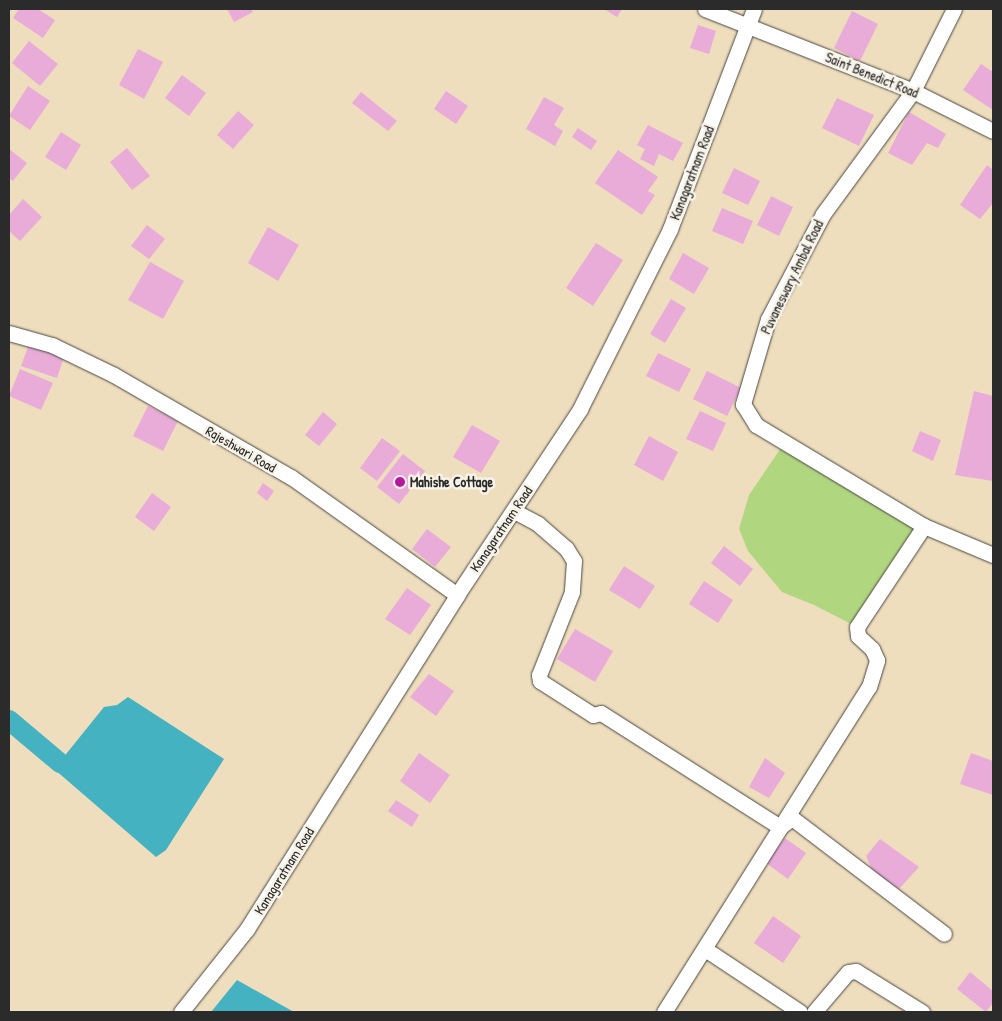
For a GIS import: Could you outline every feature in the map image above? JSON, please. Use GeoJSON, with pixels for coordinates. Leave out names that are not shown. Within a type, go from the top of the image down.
{"type":"FeatureCollection","features":[{"type":"Feature","properties":{"kind":"street","name":"Saint Benedict Road"},"geometry":{"type":"LineString","coordinates":[[706,9],[913,91],[993,130]]}},
{"type":"Feature","properties":{"kind":"street","name":"Kanagaratnam Road"},"geometry":{"type":"LineString","coordinates":[[181,1012],[247,929],[457,595],[580,409],[670,229],[754,9]]}},
{"type":"Feature","properties":{"kind":"street","name":"Puvaneswary Ambal Road"},"geometry":{"type":"LineString","coordinates":[[954,9],[913,91],[823,214],[768,319],[743,404],[756,425],[924,526],[993,555]]}},
{"type":"Feature","properties":{"kind":"street","name":"Rajeshwari Road"},"geometry":{"type":"LineString","coordinates":[[9,332],[52,345],[114,375],[291,477],[457,595]]}},
{"type":"Feature","properties":{"kind":"street"},"geometry":{"type":"LineString","coordinates":[[514,511],[538,524],[566,548],[574,561],[572,592],[539,676],[540,682],[593,715],[601,713],[780,827]]}},
{"type":"Feature","properties":{"kind":"street"},"geometry":{"type":"LineString","coordinates":[[664,1012],[869,687],[877,660],[872,649],[858,636],[857,627],[924,526]]}},
{"type":"Feature","properties":{"kind":"street"},"geometry":{"type":"LineString","coordinates":[[780,827],[792,818],[944,934]]}},
{"type":"Feature","properties":{"kind":"street"},"geometry":{"type":"LineString","coordinates":[[705,949],[800,1012]]}},
{"type":"Feature","properties":{"kind":"street"},"geometry":{"type":"LineString","coordinates":[[814,1012],[848,972],[856,971],[922,1012]]}},
{"type":"Feature","properties":{"kind":"green space"},"geometry":{"type":"Polygon","coordinates":[[[785,442],[924,526],[857,627],[814,605],[782,592],[748,551],[739,529],[749,495],[785,442]]]}},
{"type":"Feature","properties":{"kind":"water"},"geometry":{"type":"Polygon","coordinates":[[[128,697],[224,759],[166,850],[156,857],[54,769],[104,707],[117,705],[128,697]]]}},
{"type":"Feature","properties":{"kind":"water"},"geometry":{"type":"Polygon","coordinates":[[[237,980],[294,1012],[211,1012],[237,980]]]}},
{"type":"Feature","properties":{"kind":"building"},"geometry":{"type":"Polygon","coordinates":[[[19,9],[38,9],[55,20],[43,38],[13,18],[19,9]]]}},
{"type":"Feature","properties":{"kind":"building"},"geometry":{"type":"Polygon","coordinates":[[[227,9],[251,9],[253,12],[234,22],[227,9]]]}},
{"type":"Feature","properties":{"kind":"building"},"geometry":{"type":"Polygon","coordinates":[[[604,9],[622,9],[617,17],[604,9]]]}},
{"type":"Feature","properties":{"kind":"building"},"geometry":{"type":"Polygon","coordinates":[[[852,11],[878,24],[860,61],[834,48],[852,11]]]}},
{"type":"Feature","properties":{"kind":"building"},"geometry":{"type":"Polygon","coordinates":[[[698,25],[716,31],[709,54],[690,48],[698,25]]]}},
{"type":"Feature","properties":{"kind":"building"},"geometry":{"type":"Polygon","coordinates":[[[29,41],[58,64],[40,86],[12,63],[29,41]]]}},
{"type":"Feature","properties":{"kind":"building"},"geometry":{"type":"Polygon","coordinates":[[[138,49],[163,62],[144,99],[119,85],[138,49]]]}},
{"type":"Feature","properties":{"kind":"building"},"geometry":{"type":"Polygon","coordinates":[[[981,64],[993,72],[993,110],[963,90],[981,64]]]}},
{"type":"Feature","properties":{"kind":"building"},"geometry":{"type":"Polygon","coordinates":[[[182,75],[206,93],[189,116],[165,98],[182,75]]]}},
{"type":"Feature","properties":{"kind":"building"},"geometry":{"type":"Polygon","coordinates":[[[28,86],[50,101],[30,130],[9,116],[28,86]]]}},
{"type":"Feature","properties":{"kind":"building"},"geometry":{"type":"Polygon","coordinates":[[[446,91],[468,106],[456,124],[434,109],[446,91]]]}},
{"type":"Feature","properties":{"kind":"building"},"geometry":{"type":"Polygon","coordinates":[[[361,92],[397,121],[388,131],[352,103],[361,92]]]}},
{"type":"Feature","properties":{"kind":"building"},"geometry":{"type":"Polygon","coordinates":[[[544,97],[564,108],[554,125],[563,131],[555,146],[526,129],[544,97]]]}},
{"type":"Feature","properties":{"kind":"building"},"geometry":{"type":"Polygon","coordinates":[[[837,98],[874,115],[859,146],[822,128],[837,98]]]}},
{"type":"Feature","properties":{"kind":"building"},"geometry":{"type":"Polygon","coordinates":[[[238,111],[254,125],[233,149],[217,135],[238,111]]]}},
{"type":"Feature","properties":{"kind":"building"},"geometry":{"type":"Polygon","coordinates":[[[909,112],[946,134],[938,148],[927,143],[912,165],[888,153],[909,112]]]}},
{"type":"Feature","properties":{"kind":"building"},"geometry":{"type":"Polygon","coordinates":[[[648,125],[683,143],[673,161],[659,154],[654,166],[640,159],[645,149],[637,145],[648,125]]]}},
{"type":"Feature","properties":{"kind":"building"},"geometry":{"type":"Polygon","coordinates":[[[578,128],[597,141],[591,150],[572,137],[578,128]]]}},
{"type":"Feature","properties":{"kind":"building"},"geometry":{"type":"Polygon","coordinates":[[[61,132],[81,145],[66,170],[45,157],[61,132]]]}},
{"type":"Feature","properties":{"kind":"building"},"geometry":{"type":"Polygon","coordinates":[[[127,148],[150,176],[132,190],[110,162],[127,148]]]}},
{"type":"Feature","properties":{"kind":"building"},"geometry":{"type":"Polygon","coordinates":[[[9,149],[27,163],[13,181],[9,178],[9,149]]]}},
{"type":"Feature","properties":{"kind":"building"},"geometry":{"type":"Polygon","coordinates":[[[618,150],[658,177],[648,191],[655,195],[642,215],[595,183],[618,150]]]}},
{"type":"Feature","properties":{"kind":"building"},"geometry":{"type":"Polygon","coordinates":[[[987,165],[993,170],[993,203],[980,219],[960,205],[987,165]]]}},
{"type":"Feature","properties":{"kind":"building"},"geometry":{"type":"Polygon","coordinates":[[[734,168],[760,181],[748,205],[722,193],[734,168]]]}},
{"type":"Feature","properties":{"kind":"building"},"geometry":{"type":"Polygon","coordinates":[[[771,196],[793,207],[779,236],[757,225],[771,196]]]}},
{"type":"Feature","properties":{"kind":"building"},"geometry":{"type":"Polygon","coordinates":[[[23,199],[42,217],[20,241],[9,231],[9,215],[23,199]]]}},
{"type":"Feature","properties":{"kind":"building"},"geometry":{"type":"Polygon","coordinates":[[[722,208],[753,221],[743,244],[712,231],[722,208]]]}},
{"type":"Feature","properties":{"kind":"building"},"geometry":{"type":"Polygon","coordinates":[[[147,225],[165,239],[149,259],[131,246],[147,225]]]}},
{"type":"Feature","properties":{"kind":"building"},"geometry":{"type":"Polygon","coordinates":[[[268,227],[299,245],[278,281],[248,263],[268,227]]]}},
{"type":"Feature","properties":{"kind":"building"},"geometry":{"type":"Polygon","coordinates":[[[596,243],[623,260],[593,306],[566,288],[596,243]]]}},
{"type":"Feature","properties":{"kind":"building"},"geometry":{"type":"Polygon","coordinates":[[[683,253],[709,268],[694,294],[669,279],[683,253]]]}},
{"type":"Feature","properties":{"kind":"building"},"geometry":{"type":"Polygon","coordinates":[[[150,262],[184,281],[163,319],[128,300],[150,262]]]}},
{"type":"Feature","properties":{"kind":"building"},"geometry":{"type":"Polygon","coordinates":[[[671,299],[686,308],[665,343],[650,334],[671,299]]]}},
{"type":"Feature","properties":{"kind":"building"},"geometry":{"type":"Polygon","coordinates":[[[30,342],[65,354],[57,378],[21,366],[30,342]]]}},
{"type":"Feature","properties":{"kind":"building"},"geometry":{"type":"Polygon","coordinates":[[[658,353],[691,369],[679,392],[646,376],[658,353]]]}},
{"type":"Feature","properties":{"kind":"building"},"geometry":{"type":"Polygon","coordinates":[[[20,369],[53,383],[41,410],[9,396],[20,369]]]}},
{"type":"Feature","properties":{"kind":"building"},"geometry":{"type":"Polygon","coordinates":[[[707,371],[741,388],[727,416],[693,399],[707,371]]]}},
{"type":"Feature","properties":{"kind":"building"},"geometry":{"type":"Polygon","coordinates":[[[974,391],[993,396],[993,481],[955,475],[974,391]]]}},
{"type":"Feature","properties":{"kind":"building"},"geometry":{"type":"Polygon","coordinates":[[[148,406],[178,421],[163,451],[133,436],[148,406]]]}},
{"type":"Feature","properties":{"kind":"building"},"geometry":{"type":"Polygon","coordinates":[[[700,411],[726,423],[713,451],[686,439],[700,411]]]}},
{"type":"Feature","properties":{"kind":"building"},"geometry":{"type":"Polygon","coordinates":[[[323,412],[337,424],[319,446],[305,435],[323,412]]]}},
{"type":"Feature","properties":{"kind":"building"},"geometry":{"type":"Polygon","coordinates":[[[472,425],[500,441],[481,473],[453,457],[472,425]]]}},
{"type":"Feature","properties":{"kind":"building"},"geometry":{"type":"Polygon","coordinates":[[[920,431],[941,440],[933,461],[912,451],[920,431]]]}},
{"type":"Feature","properties":{"kind":"building"},"geometry":{"type":"Polygon","coordinates":[[[649,436],[678,452],[663,481],[634,465],[649,436]]]}},
{"type":"Feature","properties":{"kind":"building"},"geometry":{"type":"Polygon","coordinates":[[[382,438],[400,451],[377,481],[360,468],[382,438]]]}},
{"type":"Feature","properties":{"kind":"building"},"geometry":{"type":"Polygon","coordinates":[[[403,454],[425,471],[399,504],[377,487],[403,454]]]}},
{"type":"Feature","properties":{"kind":"building"},"geometry":{"type":"Polygon","coordinates":[[[263,483],[274,491],[267,501],[257,493],[263,483]]]}},
{"type":"Feature","properties":{"kind":"building"},"geometry":{"type":"Polygon","coordinates":[[[152,493],[171,507],[154,531],[135,517],[152,493]]]}},
{"type":"Feature","properties":{"kind":"building"},"geometry":{"type":"Polygon","coordinates":[[[427,529],[451,547],[435,567],[412,549],[427,529]]]}},
{"type":"Feature","properties":{"kind":"building"},"geometry":{"type":"Polygon","coordinates":[[[724,546],[753,569],[740,586],[711,563],[724,546]]]}},
{"type":"Feature","properties":{"kind":"building"},"geometry":{"type":"Polygon","coordinates":[[[624,566],[655,586],[640,609],[609,590],[624,566]]]}},
{"type":"Feature","properties":{"kind":"building"},"geometry":{"type":"Polygon","coordinates":[[[704,581],[733,600],[718,623],[689,604],[704,581]]]}},
{"type":"Feature","properties":{"kind":"building"},"geometry":{"type":"Polygon","coordinates":[[[407,588],[431,605],[410,635],[385,619],[407,588]]]}},
{"type":"Feature","properties":{"kind":"building"},"geometry":{"type":"Polygon","coordinates":[[[575,629],[613,651],[595,682],[557,659],[575,629]]]}},
{"type":"Feature","properties":{"kind":"building"},"geometry":{"type":"Polygon","coordinates":[[[429,674],[454,691],[436,716],[410,697],[429,674]]]}},
{"type":"Feature","properties":{"kind":"building"},"geometry":{"type":"Polygon","coordinates":[[[419,753],[450,775],[430,803],[400,781],[419,753]]]}},
{"type":"Feature","properties":{"kind":"building"},"geometry":{"type":"Polygon","coordinates":[[[971,753],[993,761],[993,795],[960,784],[971,753]]]}},
{"type":"Feature","properties":{"kind":"building"},"geometry":{"type":"Polygon","coordinates":[[[765,758],[785,773],[769,798],[749,787],[765,758]]]}},
{"type":"Feature","properties":{"kind":"building"},"geometry":{"type":"Polygon","coordinates":[[[396,800],[419,815],[412,827],[388,811],[396,800]]]}},
{"type":"Feature","properties":{"kind":"building"},"geometry":{"type":"Polygon","coordinates":[[[785,838],[806,853],[788,879],[766,863],[785,838]]]}},
{"type":"Feature","properties":{"kind":"building"},"geometry":{"type":"Polygon","coordinates":[[[880,839],[919,867],[899,889],[873,872],[866,856],[880,839]]]}},
{"type":"Feature","properties":{"kind":"building"},"geometry":{"type":"Polygon","coordinates":[[[773,916],[801,936],[783,963],[754,943],[773,916]]]}},
{"type":"Feature","properties":{"kind":"building"},"geometry":{"type":"Polygon","coordinates":[[[970,972],[993,991],[993,1003],[986,1012],[957,989],[970,972]]]}},
{"type":"Feature","properties":{"kind":"waterway"},"geometry":{"type":"LineString","coordinates":[[9,720],[60,763]]}},
{"type":"Feature","properties":{"kind":"place","name":"Mahishe Cottage"},"geometry":{"type":"Point","coordinates":[400,482]}}]}
